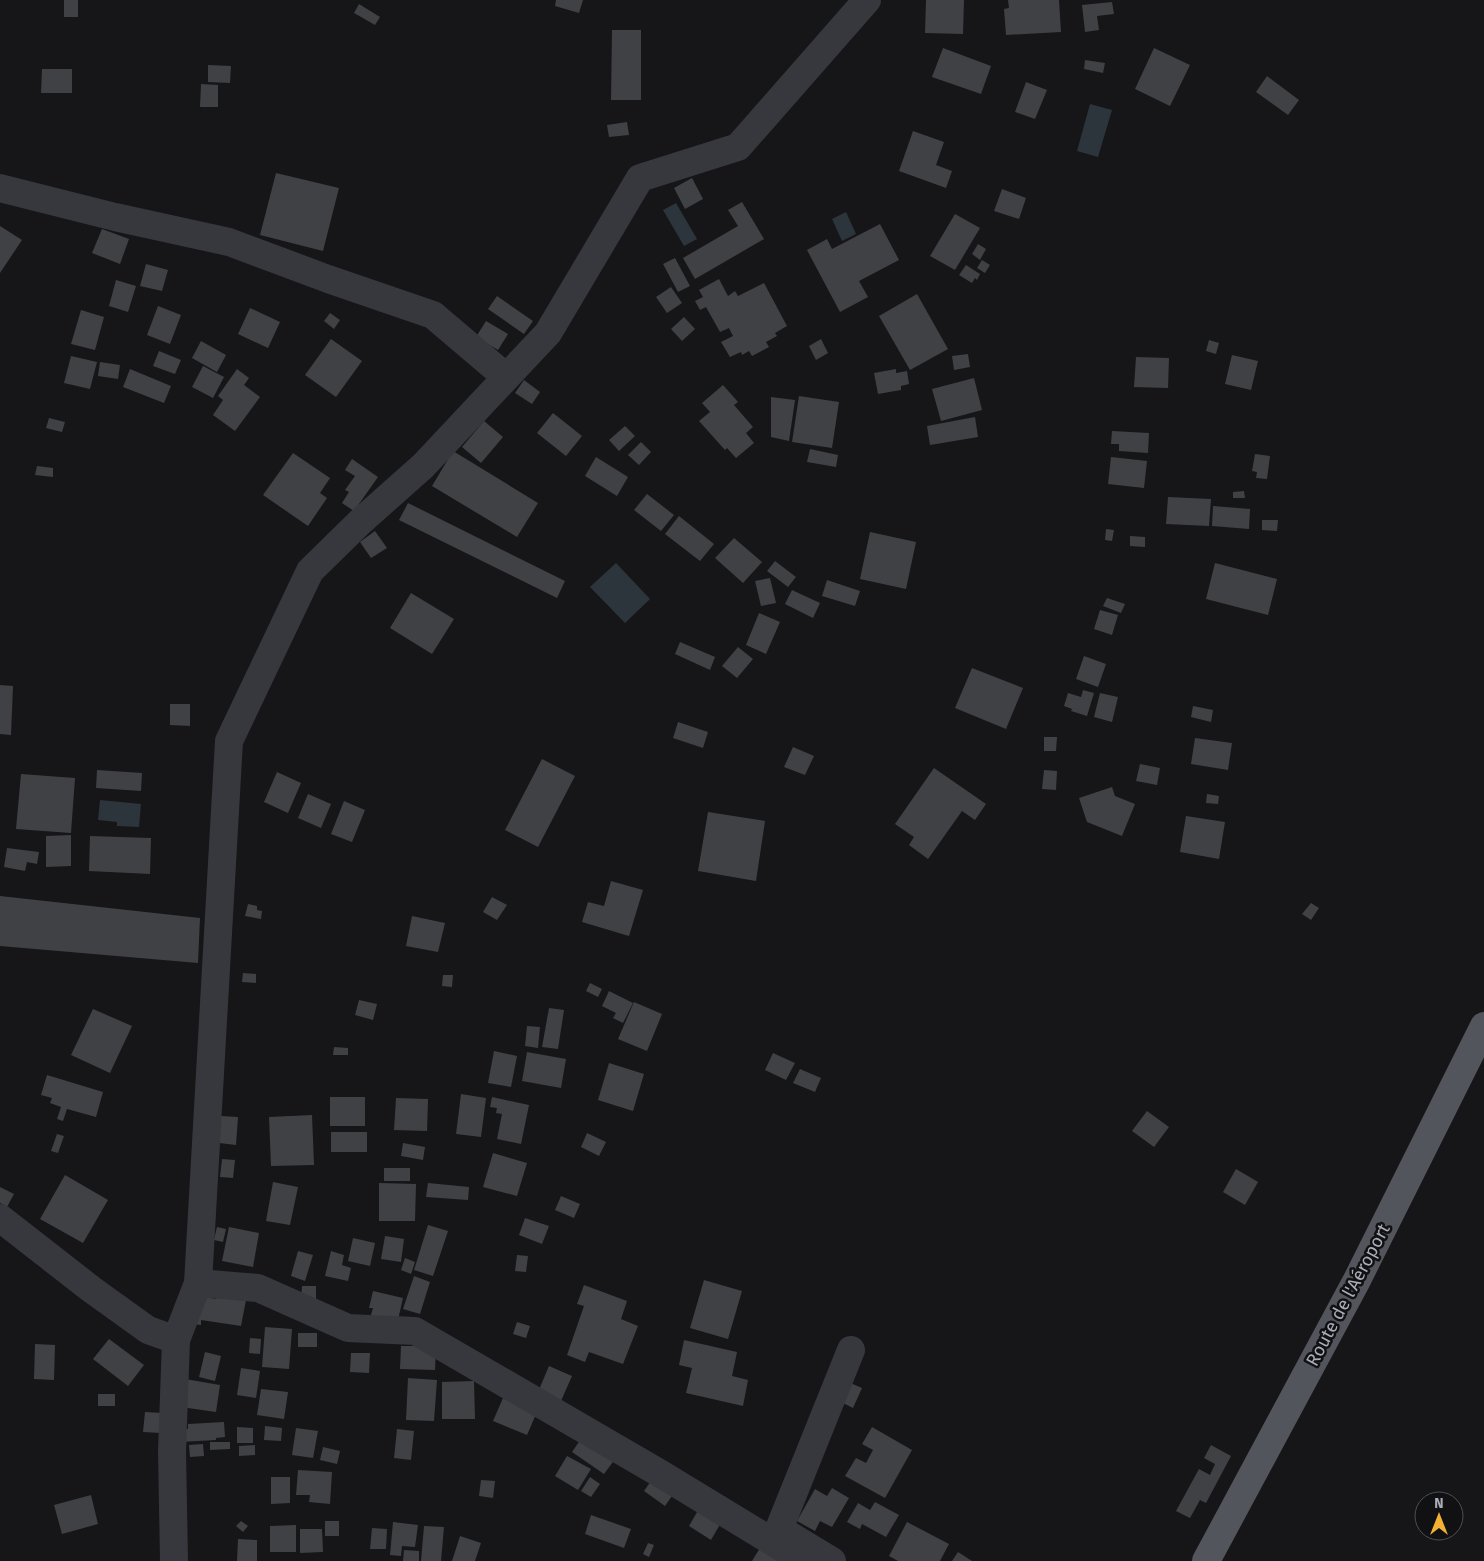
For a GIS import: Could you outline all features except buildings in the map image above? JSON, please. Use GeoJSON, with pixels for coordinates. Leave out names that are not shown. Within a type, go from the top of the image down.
{"type":"FeatureCollection","features":[{"type":"Feature","properties":{"kind":"main road","name":"Route de l'Aéroport"},"geometry":{"type":"LineString","coordinates":[[1206,1561],[1357,1280],[1484,1026]]}},
{"type":"Feature","properties":{"kind":"street"},"geometry":{"type":"LineString","coordinates":[[174,1561],[172,1452],[176,1340],[198,1283],[229,741],[310,571],[360,522],[422,466],[548,333],[640,178],[738,146],[866,0]]}},
{"type":"Feature","properties":{"kind":"street"},"geometry":{"type":"LineString","coordinates":[[0,188],[115,217],[229,242],[433,315],[506,377]]}},
{"type":"Feature","properties":{"kind":"street"},"geometry":{"type":"LineString","coordinates":[[0,1218],[90,1289],[148,1330],[176,1340]]}},
{"type":"Feature","properties":{"kind":"street"},"geometry":{"type":"LineString","coordinates":[[198,1283],[258,1288],[348,1328],[415,1331],[621,1450],[804,1561]]}},
{"type":"Feature","properties":{"kind":"street"},"geometry":{"type":"LineString","coordinates":[[779,1529],[851,1350]]}},
{"type":"Feature","properties":{"kind":"street"},"geometry":{"type":"LineString","coordinates":[[664,1460],[832,1561]]}},
{"type":"Feature","properties":{"kind":"shaded area"},"geometry":{"type":"Polygon","coordinates":[[[1090,104],[1112,110],[1098,157],[1077,151],[1090,104]]]}},
{"type":"Feature","properties":{"kind":"shaded area"},"geometry":{"type":"Polygon","coordinates":[[[676,203],[697,239],[684,246],[663,210],[676,203]]]}},
{"type":"Feature","properties":{"kind":"shaded area"},"geometry":{"type":"Polygon","coordinates":[[[846,212],[856,234],[842,241],[832,219],[846,212]]]}},
{"type":"Feature","properties":{"kind":"shaded area"},"geometry":{"type":"Polygon","coordinates":[[[616,563],[650,599],[625,623],[590,587],[616,563]]]}},
{"type":"Feature","properties":{"kind":"shaded area"},"geometry":{"type":"Polygon","coordinates":[[[100,800],[141,804],[139,827],[117,826],[117,822],[98,820],[100,800]]]}}]}
